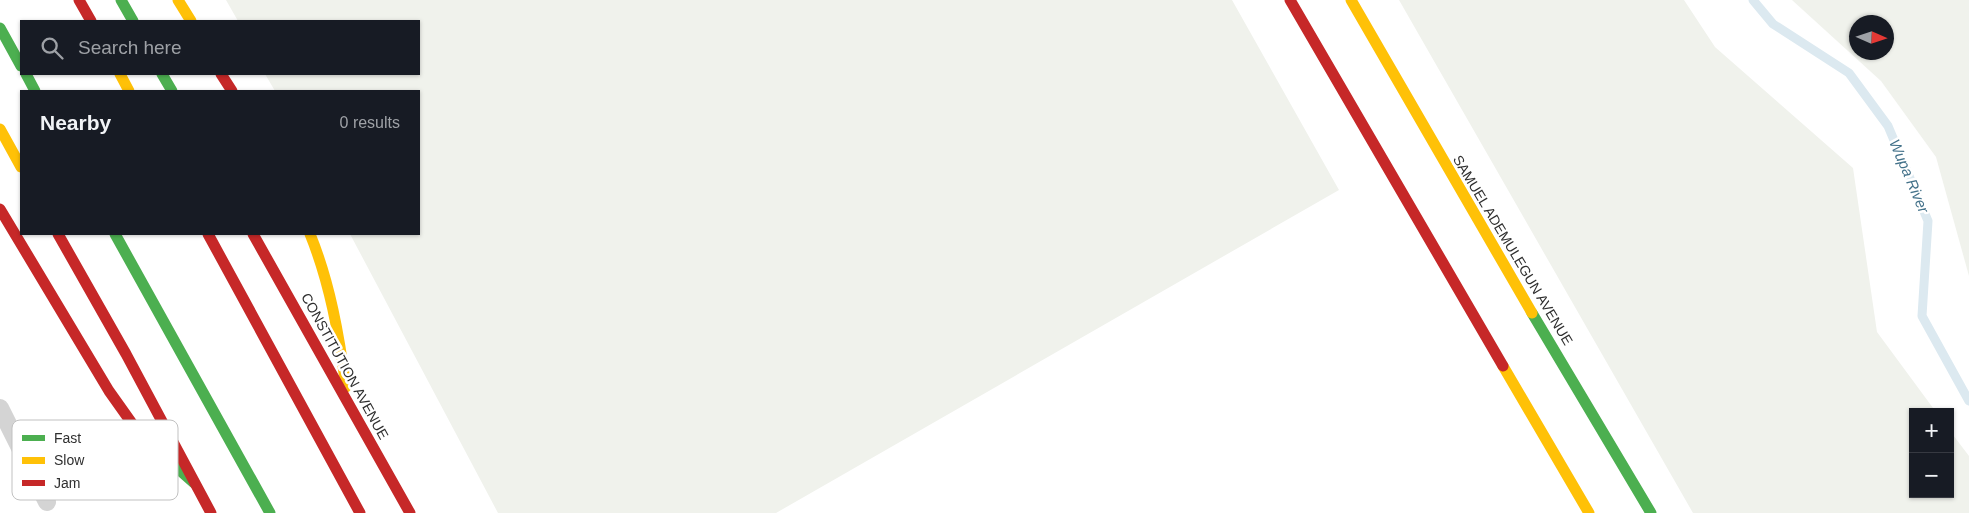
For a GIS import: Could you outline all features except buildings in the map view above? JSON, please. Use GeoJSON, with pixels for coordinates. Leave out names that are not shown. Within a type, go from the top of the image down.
{"type":"FeatureCollection","features":[{"type":"Feature","properties":{"kind":"main road"},"geometry":{"type":"LineString","coordinates":[[79,0],[90,20]]}},
{"type":"Feature","properties":{"kind":"main road"},"geometry":{"type":"LineString","coordinates":[[121,0],[132,20]]}},
{"type":"Feature","properties":{"kind":"main road"},"geometry":{"type":"LineString","coordinates":[[178,0],[190,20]]}},
{"type":"Feature","properties":{"kind":"main road"},"geometry":{"type":"LineString","coordinates":[[1290,0],[1589,513]]}},
{"type":"Feature","properties":{"kind":"main road","name":"SAMUEL ADEMULEGUN AVENUE"},"geometry":{"type":"LineString","coordinates":[[1351,0],[1491,245],[1651,513]]}},
{"type":"Feature","properties":{"kind":"main road"},"geometry":{"type":"LineString","coordinates":[[0,28],[20,64]]}},
{"type":"Feature","properties":{"kind":"main road"},"geometry":{"type":"LineString","coordinates":[[27,75],[35,90]]}},
{"type":"Feature","properties":{"kind":"main road"},"geometry":{"type":"LineString","coordinates":[[121,75],[129,90]]}},
{"type":"Feature","properties":{"kind":"main road"},"geometry":{"type":"LineString","coordinates":[[163,75],[171,90]]}},
{"type":"Feature","properties":{"kind":"main road"},"geometry":{"type":"LineString","coordinates":[[222,75],[231,90]]}},
{"type":"Feature","properties":{"kind":"main road"},"geometry":{"type":"LineString","coordinates":[[0,129],[20,165]]}},
{"type":"Feature","properties":{"kind":"main road"},"geometry":{"type":"LineString","coordinates":[[0,209],[97,372],[130,420]]}},
{"type":"Feature","properties":{"kind":"main road"},"geometry":{"type":"LineString","coordinates":[[59,235],[161,420]]}},
{"type":"Feature","properties":{"kind":"main road"},"geometry":{"type":"LineString","coordinates":[[116,235],[270,513]]}},
{"type":"Feature","properties":{"kind":"main road"},"geometry":{"type":"LineString","coordinates":[[209,235],[360,513]]}},
{"type":"Feature","properties":{"kind":"main road","name":"CONSTITUTION AVENUE"},"geometry":{"type":"LineString","coordinates":[[254,235],[410,513]]}},
{"type":"Feature","properties":{"kind":"main road"},"geometry":{"type":"LineString","coordinates":[[310,235],[317,251],[337,326],[348,402]]}},
{"type":"Feature","properties":{"kind":"main road"},"geometry":{"type":"LineString","coordinates":[[178,453],[210,513]]}},
{"type":"Feature","properties":{"kind":"main road"},"geometry":{"type":"LineString","coordinates":[[178,469],[194,483]]}},
{"type":"Feature","properties":{"kind":"lane"},"geometry":{"type":"LineString","coordinates":[[0,408],[12,432]]}},
{"type":"Feature","properties":{"kind":"shaded area"},"geometry":{"type":"Polygon","coordinates":[[[226,0],[1232,0],[1339,190],[776,513],[498,513],[351,235],[420,235],[420,90],[274,90],[266,75],[420,75],[420,20],[237,20],[226,0]]]}},
{"type":"Feature","properties":{"kind":"shaded area"},"geometry":{"type":"Polygon","coordinates":[[[1399,0],[1684,0],[1715,47],[1853,168],[1877,332],[1933,408],[1909,408],[1909,498],[1954,498],[1954,436],[1969,456],[1969,513],[1693,513],[1399,0]]]}},
{"type":"Feature","properties":{"kind":"shaded area"},"geometry":{"type":"Polygon","coordinates":[[[1792,0],[1969,0],[1969,276],[1936,157],[1881,81],[1858,60],[1894,60],[1894,15],[1849,15],[1849,52],[1792,0]]]}},
{"type":"Feature","properties":{"kind":"waterway","name":"Wupa River"},"geometry":{"type":"LineString","coordinates":[[1753,0],[1773,24],[1849,73],[1888,126],[1928,221],[1922,316],[1969,401]]}},
{"type":"Feature","properties":{"kind":"traffic: fast"},"geometry":{"type":"LineString","coordinates":[[121,0],[132,20]]}},
{"type":"Feature","properties":{"kind":"traffic: fast"},"geometry":{"type":"LineString","coordinates":[[0,28],[20,64]]}},
{"type":"Feature","properties":{"kind":"traffic: fast"},"geometry":{"type":"LineString","coordinates":[[27,75],[34,90]]}},
{"type":"Feature","properties":{"kind":"traffic: fast"},"geometry":{"type":"LineString","coordinates":[[163,75],[171,90]]}},
{"type":"Feature","properties":{"kind":"traffic: fast"},"geometry":{"type":"LineString","coordinates":[[116,235],[270,513]]}},
{"type":"Feature","properties":{"kind":"traffic: fast"},"geometry":{"type":"LineString","coordinates":[[1532,313],[1651,513]]}},
{"type":"Feature","properties":{"kind":"traffic: fast"},"geometry":{"type":"LineString","coordinates":[[178,469],[194,483]]}},
{"type":"Feature","properties":{"kind":"traffic: slow"},"geometry":{"type":"LineString","coordinates":[[178,0],[190,20]]}},
{"type":"Feature","properties":{"kind":"traffic: slow"},"geometry":{"type":"LineString","coordinates":[[1351,0],[1532,313]]}},
{"type":"Feature","properties":{"kind":"traffic: slow"},"geometry":{"type":"LineString","coordinates":[[121,75],[128,90]]}},
{"type":"Feature","properties":{"kind":"traffic: slow"},"geometry":{"type":"LineString","coordinates":[[0,129],[20,165]]}},
{"type":"Feature","properties":{"kind":"traffic: slow"},"geometry":{"type":"LineString","coordinates":[[310,235],[323,271],[333,309],[346,387]]}},
{"type":"Feature","properties":{"kind":"traffic: slow"},"geometry":{"type":"LineString","coordinates":[[1503,366],[1589,513]]}},
{"type":"Feature","properties":{"kind":"traffic: jam"},"geometry":{"type":"LineString","coordinates":[[79,0],[90,20]]}},
{"type":"Feature","properties":{"kind":"traffic: jam"},"geometry":{"type":"LineString","coordinates":[[1290,0],[1503,366]]}},
{"type":"Feature","properties":{"kind":"traffic: jam"},"geometry":{"type":"LineString","coordinates":[[222,75],[231,90]]}},
{"type":"Feature","properties":{"kind":"traffic: jam"},"geometry":{"type":"LineString","coordinates":[[0,209],[109,391],[130,420]]}},
{"type":"Feature","properties":{"kind":"traffic: jam"},"geometry":{"type":"LineString","coordinates":[[59,235],[161,420]]}},
{"type":"Feature","properties":{"kind":"traffic: jam"},"geometry":{"type":"LineString","coordinates":[[209,235],[360,513]]}},
{"type":"Feature","properties":{"kind":"traffic: jam"},"geometry":{"type":"LineString","coordinates":[[254,235],[410,513]]}},
{"type":"Feature","properties":{"kind":"traffic: jam"},"geometry":{"type":"LineString","coordinates":[[178,451],[211,513]]}}]}
